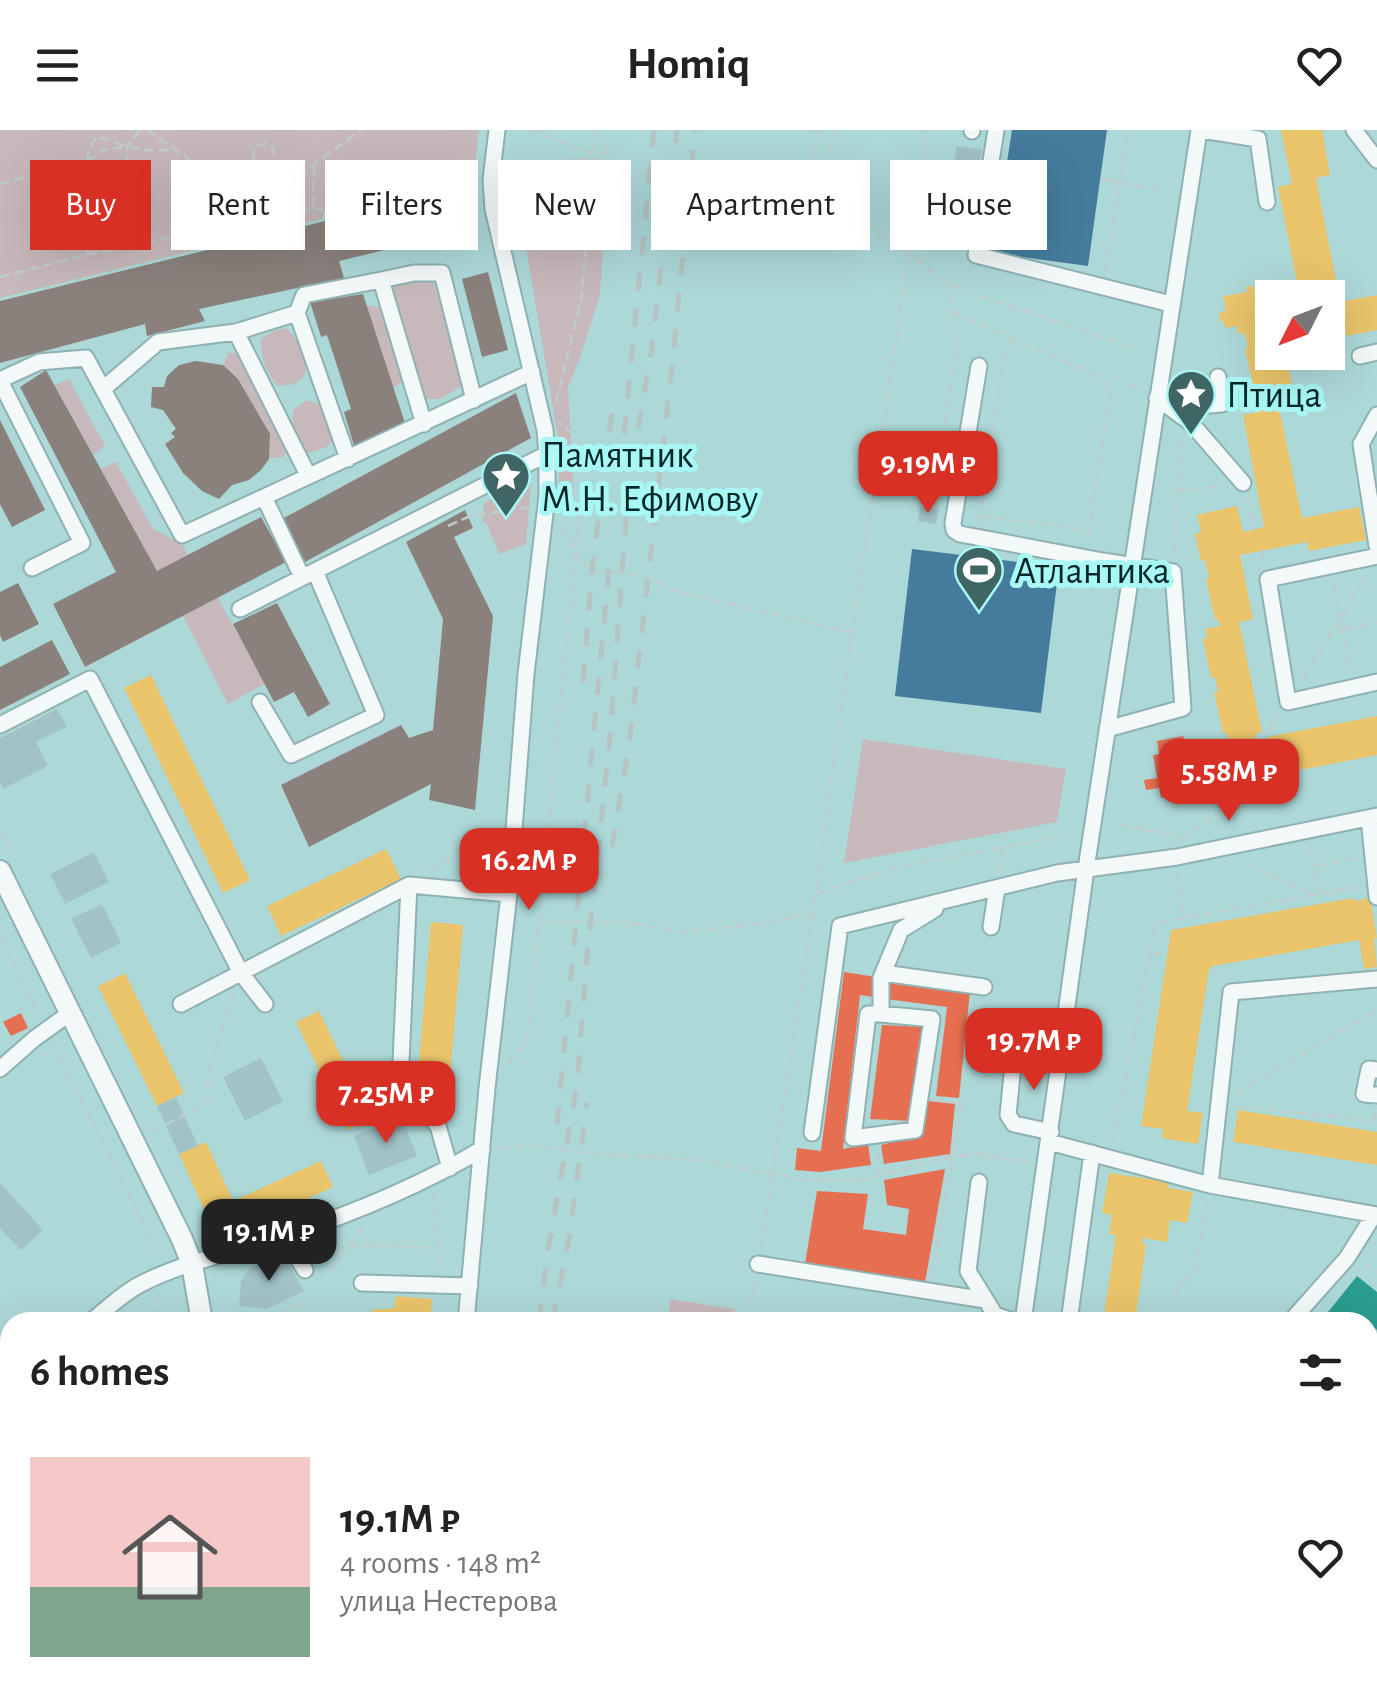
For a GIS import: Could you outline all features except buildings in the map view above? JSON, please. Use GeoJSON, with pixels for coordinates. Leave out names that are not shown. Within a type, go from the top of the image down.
{"type":"FeatureCollection","features":[{"type":"Feature","properties":{"kind":"main road"},"geometry":{"type":"LineString","coordinates":[[0,872],[182,1239],[192,1264],[200,1312]]}},
{"type":"Feature","properties":{"kind":"street"},"geometry":{"type":"LineString","coordinates":[[467,1312],[509,894],[538,506],[548,454],[493,209],[497,130]]}},
{"type":"Feature","properties":{"kind":"street"},"geometry":{"type":"LineString","coordinates":[[996,130],[976,255],[1171,304]]}},
{"type":"Feature","properties":{"kind":"street"},"geometry":{"type":"LineString","coordinates":[[1022,1312],[1171,304],[1201,130],[1258,139],[1267,202]]}},
{"type":"Feature","properties":{"kind":"street"},"geometry":{"type":"LineString","coordinates":[[1354,130],[1377,160]]}},
{"type":"Feature","properties":{"kind":"street"},"geometry":{"type":"LineString","coordinates":[[348,459],[298,313],[304,295],[414,272],[442,273],[474,400]]}},
{"type":"Feature","properties":{"kind":"street"},"geometry":{"type":"LineString","coordinates":[[381,280],[424,424]]}},
{"type":"Feature","properties":{"kind":"street"},"geometry":{"type":"LineString","coordinates":[[102,389],[158,342],[236,332],[298,313]]}},
{"type":"Feature","properties":{"kind":"street"},"geometry":{"type":"LineString","coordinates":[[236,332],[308,475]]}},
{"type":"Feature","properties":{"kind":"street"},"geometry":{"type":"LineString","coordinates":[[32,568],[82,543],[0,381],[39,362],[86,358],[182,535],[532,372]]}},
{"type":"Feature","properties":{"kind":"street"},"geometry":{"type":"LineString","coordinates":[[978,366],[954,530],[1172,572],[1184,708],[1107,729]]}},
{"type":"Feature","properties":{"kind":"street"},"geometry":{"type":"LineString","coordinates":[[1186,419],[1197,406],[1222,404],[1218,377]]}},
{"type":"Feature","properties":{"kind":"street"},"geometry":{"type":"LineString","coordinates":[[1157,398],[1186,419],[1243,483]]}},
{"type":"Feature","properties":{"kind":"street"},"geometry":{"type":"LineString","coordinates":[[1377,414],[1362,444],[1377,546]]}},
{"type":"Feature","properties":{"kind":"street"},"geometry":{"type":"LineString","coordinates":[[240,609],[548,454]]}},
{"type":"Feature","properties":{"kind":"street"},"geometry":{"type":"LineString","coordinates":[[260,702],[291,755],[376,715],[308,574],[264,497]]}},
{"type":"Feature","properties":{"kind":"street"},"geometry":{"type":"LineString","coordinates":[[1377,556],[1268,579],[1288,702],[1377,682]]}},
{"type":"Feature","properties":{"kind":"street"},"geometry":{"type":"LineString","coordinates":[[0,724],[90,679],[240,973],[265,1004]]}},
{"type":"Feature","properties":{"kind":"street"},"geometry":{"type":"LineString","coordinates":[[812,1133],[840,926],[1057,873],[1177,857],[1373,817],[1377,896]]}},
{"type":"Feature","properties":{"kind":"street"},"geometry":{"type":"LineString","coordinates":[[181,1004],[409,884],[509,894]]}},
{"type":"Feature","properties":{"kind":"street"},"geometry":{"type":"LineString","coordinates":[[409,884],[400,1083],[438,1126],[450,1168]]}},
{"type":"Feature","properties":{"kind":"street"},"geometry":{"type":"LineString","coordinates":[[992,927],[997,888]]}},
{"type":"Feature","properties":{"kind":"street"},"geometry":{"type":"LineString","coordinates":[[881,1014],[883,974],[900,930],[947,901]]}},
{"type":"Feature","properties":{"kind":"street"},"geometry":{"type":"LineString","coordinates":[[883,974],[984,987]]}},
{"type":"Feature","properties":{"kind":"street"},"geometry":{"type":"LineString","coordinates":[[1210,1185],[1231,992],[1377,979]]}},
{"type":"Feature","properties":{"kind":"street"},"geometry":{"type":"LineString","coordinates":[[0,1069],[70,1013]]}},
{"type":"Feature","properties":{"kind":"street"},"geometry":{"type":"LineString","coordinates":[[868,1014],[932,1019],[920,1098],[916,1130],[853,1138],[868,1014]]}},
{"type":"Feature","properties":{"kind":"street"},"geometry":{"type":"LineString","coordinates":[[1062,1047],[1030,1044],[1018,1048],[1008,1115],[1014,1124],[1092,1154],[1210,1185],[1375,1215],[1346,1258],[1299,1312]]}},
{"type":"Feature","properties":{"kind":"street"},"geometry":{"type":"LineString","coordinates":[[1377,1070],[1369,1069],[1364,1094],[1377,1096]]}},
{"type":"Feature","properties":{"kind":"street"},"geometry":{"type":"LineString","coordinates":[[103,1312],[138,1286],[156,1278],[380,1202],[482,1149]]}},
{"type":"Feature","properties":{"kind":"street"},"geometry":{"type":"LineString","coordinates":[[1069,1312],[1092,1154]]}},
{"type":"Feature","properties":{"kind":"street"},"geometry":{"type":"LineString","coordinates":[[979,1182],[968,1271],[993,1312]]}},
{"type":"Feature","properties":{"kind":"street"},"geometry":{"type":"LineString","coordinates":[[284,1236],[305,1270]]}},
{"type":"Feature","properties":{"kind":"street"},"geometry":{"type":"LineString","coordinates":[[758,1264],[986,1300]]}},
{"type":"Feature","properties":{"kind":"street"},"geometry":{"type":"LineString","coordinates":[[362,1283],[470,1286]]}},
{"type":"Feature","properties":{"kind":"path"},"geometry":{"type":"LineString","coordinates":[[127,160],[127,147],[140,130]]}},
{"type":"Feature","properties":{"kind":"path"},"geometry":{"type":"LineString","coordinates":[[147,130],[190,160]]}},
{"type":"Feature","properties":{"kind":"path"},"geometry":{"type":"LineString","coordinates":[[305,172],[360,130]]}},
{"type":"Feature","properties":{"kind":"path"},"geometry":{"type":"LineString","coordinates":[[529,130],[604,160],[605,148]]}},
{"type":"Feature","properties":{"kind":"path"},"geometry":{"type":"LineString","coordinates":[[507,1065],[527,1042],[577,556],[586,450],[553,414],[581,300],[595,157],[594,130]]}},
{"type":"Feature","properties":{"kind":"path"},"geometry":{"type":"LineString","coordinates":[[814,160],[816,130]]}},
{"type":"Feature","properties":{"kind":"path"},"geometry":{"type":"LineString","coordinates":[[834,130],[829,168],[838,196],[854,214],[890,236]]}},
{"type":"Feature","properties":{"kind":"path"},"geometry":{"type":"LineString","coordinates":[[923,160],[928,130]]}},
{"type":"Feature","properties":{"kind":"path"},"geometry":{"type":"LineString","coordinates":[[1103,288],[1128,130]]}},
{"type":"Feature","properties":{"kind":"path"},"geometry":{"type":"LineString","coordinates":[[86,160],[97,136],[127,147]]}},
{"type":"Feature","properties":{"kind":"path"},"geometry":{"type":"LineString","coordinates":[[254,160],[256,146],[266,143],[274,149],[272,160]]}},
{"type":"Feature","properties":{"kind":"path"},"geometry":{"type":"LineString","coordinates":[[86,160],[101,150],[127,147],[175,150]]}},
{"type":"Feature","properties":{"kind":"path"},"geometry":{"type":"LineString","coordinates":[[568,160],[595,157]]}},
{"type":"Feature","properties":{"kind":"path"},"geometry":{"type":"LineString","coordinates":[[313,208],[314,166]]}},
{"type":"Feature","properties":{"kind":"path"},"geometry":{"type":"LineString","coordinates":[[0,184],[30,176]]}},
{"type":"Feature","properties":{"kind":"path"},"geometry":{"type":"LineString","coordinates":[[1100,179],[1159,190]]}},
{"type":"Feature","properties":{"kind":"path"},"geometry":{"type":"LineString","coordinates":[[305,210],[325,210]]}},
{"type":"Feature","properties":{"kind":"path"},"geometry":{"type":"LineString","coordinates":[[870,234],[952,285],[1134,348]]}},
{"type":"Feature","properties":{"kind":"path"},"geometry":{"type":"LineString","coordinates":[[0,277],[171,236]]}},
{"type":"Feature","properties":{"kind":"path"},"geometry":{"type":"LineString","coordinates":[[86,255],[87,250]]}},
{"type":"Feature","properties":{"kind":"path"},"geometry":{"type":"LineString","coordinates":[[750,1312],[814,914],[910,250]]}},
{"type":"Feature","properties":{"kind":"path"},"geometry":{"type":"LineString","coordinates":[[952,285],[958,346],[932,504],[955,509]]}},
{"type":"Feature","properties":{"kind":"path"},"geometry":{"type":"LineString","coordinates":[[953,312],[1106,383],[1110,393],[1085,557]]}},
{"type":"Feature","properties":{"kind":"path"},"geometry":{"type":"LineString","coordinates":[[977,537],[1004,358],[1011,338]]}},
{"type":"Feature","properties":{"kind":"path"},"geometry":{"type":"LineString","coordinates":[[1172,572],[1186,419]]}},
{"type":"Feature","properties":{"kind":"path"},"geometry":{"type":"LineString","coordinates":[[1178,491],[1243,483],[1255,530]]}},
{"type":"Feature","properties":{"kind":"path"},"geometry":{"type":"LineString","coordinates":[[448,526],[468,516],[538,506],[570,537],[577,556],[592,570],[656,580],[671,590],[852,633]]}},
{"type":"Feature","properties":{"kind":"path"},"geometry":{"type":"LineString","coordinates":[[980,516],[1089,530]]}},
{"type":"Feature","properties":{"kind":"path"},"geometry":{"type":"LineString","coordinates":[[1330,566],[1353,688]]}},
{"type":"Feature","properties":{"kind":"path"},"geometry":{"type":"LineString","coordinates":[[1264,743],[1263,736],[1368,574]]}},
{"type":"Feature","properties":{"kind":"path"},"geometry":{"type":"LineString","coordinates":[[1333,618],[1340,619]]}},
{"type":"Feature","properties":{"kind":"path"},"geometry":{"type":"LineString","coordinates":[[1342,630],[1377,623]]}},
{"type":"Feature","properties":{"kind":"path"},"geometry":{"type":"LineString","coordinates":[[1301,670],[1306,673]]}},
{"type":"Feature","properties":{"kind":"path"},"geometry":{"type":"LineString","coordinates":[[1118,824],[1183,838]]}},
{"type":"Feature","properties":{"kind":"path"},"geometry":{"type":"LineString","coordinates":[[409,884],[501,827]]}},
{"type":"Feature","properties":{"kind":"path"},"geometry":{"type":"LineString","coordinates":[[1307,830],[1320,894]]}},
{"type":"Feature","properties":{"kind":"path"},"geometry":{"type":"LineString","coordinates":[[997,888],[1006,832]]}},
{"type":"Feature","properties":{"kind":"path"},"geometry":{"type":"LineString","coordinates":[[816,895],[897,868],[1063,836]]}},
{"type":"Feature","properties":{"kind":"path"},"geometry":{"type":"LineString","coordinates":[[1315,866],[1373,855]]}},
{"type":"Feature","properties":{"kind":"path"},"geometry":{"type":"LineString","coordinates":[[1260,870],[1314,896]]}},
{"type":"Feature","properties":{"kind":"path"},"geometry":{"type":"LineString","coordinates":[[1110,1157],[1156,923],[1376,884]]}},
{"type":"Feature","properties":{"kind":"path"},"geometry":{"type":"LineString","coordinates":[[540,922],[623,922],[684,932],[814,914]]}},
{"type":"Feature","properties":{"kind":"path"},"geometry":{"type":"LineString","coordinates":[[0,935],[155,1247],[157,1312]]}},
{"type":"Feature","properties":{"kind":"path"},"geometry":{"type":"LineString","coordinates":[[1151,955],[1168,952]]}},
{"type":"Feature","properties":{"kind":"path"},"geometry":{"type":"LineString","coordinates":[[148,1133],[208,1103],[208,1076],[240,973]]}},
{"type":"Feature","properties":{"kind":"path"},"geometry":{"type":"LineString","coordinates":[[1219,1104],[1377,1010]]}},
{"type":"Feature","properties":{"kind":"path"},"geometry":{"type":"LineString","coordinates":[[920,1098],[962,1103],[971,1099]]}},
{"type":"Feature","properties":{"kind":"path"},"geometry":{"type":"LineString","coordinates":[[930,1292],[962,1103]]}},
{"type":"Feature","properties":{"kind":"path"},"geometry":{"type":"LineString","coordinates":[[1219,1104],[1374,1121],[1377,1111]]}},
{"type":"Feature","properties":{"kind":"path"},"geometry":{"type":"LineString","coordinates":[[874,1135],[880,1176]]}},
{"type":"Feature","properties":{"kind":"path"},"geometry":{"type":"LineString","coordinates":[[482,1149],[534,1146],[700,1160],[810,1181],[867,1179],[952,1156],[979,1154],[1046,1167]]}},
{"type":"Feature","properties":{"kind":"path"},"geometry":{"type":"LineString","coordinates":[[433,1177],[441,1312]]}},
{"type":"Feature","properties":{"kind":"path"},"geometry":{"type":"LineString","coordinates":[[1171,1312],[1174,1293],[1196,1268],[1210,1185]]}},
{"type":"Feature","properties":{"kind":"path"},"geometry":{"type":"LineString","coordinates":[[331,1271],[380,1202]]}},
{"type":"Feature","properties":{"kind":"path"},"geometry":{"type":"LineString","coordinates":[[155,1247],[166,1244]]}},
{"type":"Feature","properties":{"kind":"path"},"geometry":{"type":"LineString","coordinates":[[349,1245],[439,1248]]}},
{"type":"Feature","properties":{"kind":"path"},"geometry":{"type":"LineString","coordinates":[[286,1312],[310,1299]]}},
{"type":"Feature","properties":{"kind":"shaded area"},"geometry":{"type":"Polygon","coordinates":[[[0,130],[479,130],[476,160],[325,160],[325,212],[322,219],[305,223],[305,160],[171,160],[171,250],[196,250],[0,298],[0,130]]]}},
{"type":"Feature","properties":{"kind":"shaded area"},"geometry":{"type":"Polygon","coordinates":[[[526,250],[603,250],[600,295],[568,387],[574,496],[558,497],[560,449],[526,250]]]}},
{"type":"Feature","properties":{"kind":"shaded area"},"geometry":{"type":"Polygon","coordinates":[[[412,279],[433,280],[463,385],[440,399],[425,399],[390,288],[412,279]]]}},
{"type":"Feature","properties":{"kind":"shaded area"},"geometry":{"type":"Polygon","coordinates":[[[367,306],[384,307],[406,380],[393,388],[367,306]]]}},
{"type":"Feature","properties":{"kind":"shaded area"},"geometry":{"type":"Polygon","coordinates":[[[286,328],[300,345],[307,366],[298,381],[277,385],[264,363],[261,339],[286,328]]]}},
{"type":"Feature","properties":{"kind":"shaded area"},"geometry":{"type":"Polygon","coordinates":[[[239,352],[287,451],[283,457],[269,458],[270,434],[238,379],[223,365],[228,353],[239,352]]]}},
{"type":"Feature","properties":{"kind":"shaded area"},"geometry":{"type":"Polygon","coordinates":[[[69,379],[105,446],[93,455],[55,385],[69,379]]]}},
{"type":"Feature","properties":{"kind":"shaded area"},"geometry":{"type":"Polygon","coordinates":[[[307,400],[323,409],[336,435],[327,447],[309,453],[297,440],[293,423],[293,410],[307,400]]]}},
{"type":"Feature","properties":{"kind":"shaded area"},"geometry":{"type":"Polygon","coordinates":[[[116,462],[153,529],[182,544],[188,555],[157,571],[101,469],[116,462]]]}},
{"type":"Feature","properties":{"kind":"shaded area"},"geometry":{"type":"Polygon","coordinates":[[[520,480],[531,482],[526,544],[499,554],[486,522],[482,523],[484,504],[520,480]]]}},
{"type":"Feature","properties":{"kind":"shaded area"},"geometry":{"type":"Polygon","coordinates":[[[218,598],[265,684],[228,704],[183,616],[218,598]]]}},
{"type":"Feature","properties":{"kind":"shaded area"},"geometry":{"type":"Polygon","coordinates":[[[863,739],[1066,769],[1057,822],[844,863],[863,739]]]}},
{"type":"Feature","properties":{"kind":"shaded area"},"geometry":{"type":"Polygon","coordinates":[[[670,1299],[735,1309],[735,1312],[669,1312],[670,1299]]]}},
{"type":"Feature","properties":{"kind":"railway"},"geometry":{"type":"LineString","coordinates":[[624,434],[654,130]]}},
{"type":"Feature","properties":{"kind":"railway"},"geometry":{"type":"LineString","coordinates":[[540,1312],[577,1086],[629,482],[651,354],[677,130]]}},
{"type":"Feature","properties":{"kind":"railway"},"geometry":{"type":"LineString","coordinates":[[612,847],[629,746],[695,130]]}},
{"type":"Feature","properties":{"kind":"railway"},"geometry":{"type":"LineString","coordinates":[[583,682],[592,570],[613,404]]}},
{"type":"Feature","properties":{"kind":"railway"},"geometry":{"type":"LineString","coordinates":[[557,1125],[610,558]]}},
{"type":"Feature","properties":{"kind":"railway"},"geometry":{"type":"LineString","coordinates":[[554,1312],[570,1233],[587,1102]]}},
{"type":"Feature","properties":{"kind":"place","name":"Птица"},"geometry":{"type":"Point","coordinates":[1191,436]}},
{"type":"Feature","properties":{"kind":"place","name":"Памятник М.Н. Ефимову"},"geometry":{"type":"Point","coordinates":[506,518]}},
{"type":"Feature","properties":{"kind":"place","name":"Атлантика"},"geometry":{"type":"Point","coordinates":[979,612]}}]}
